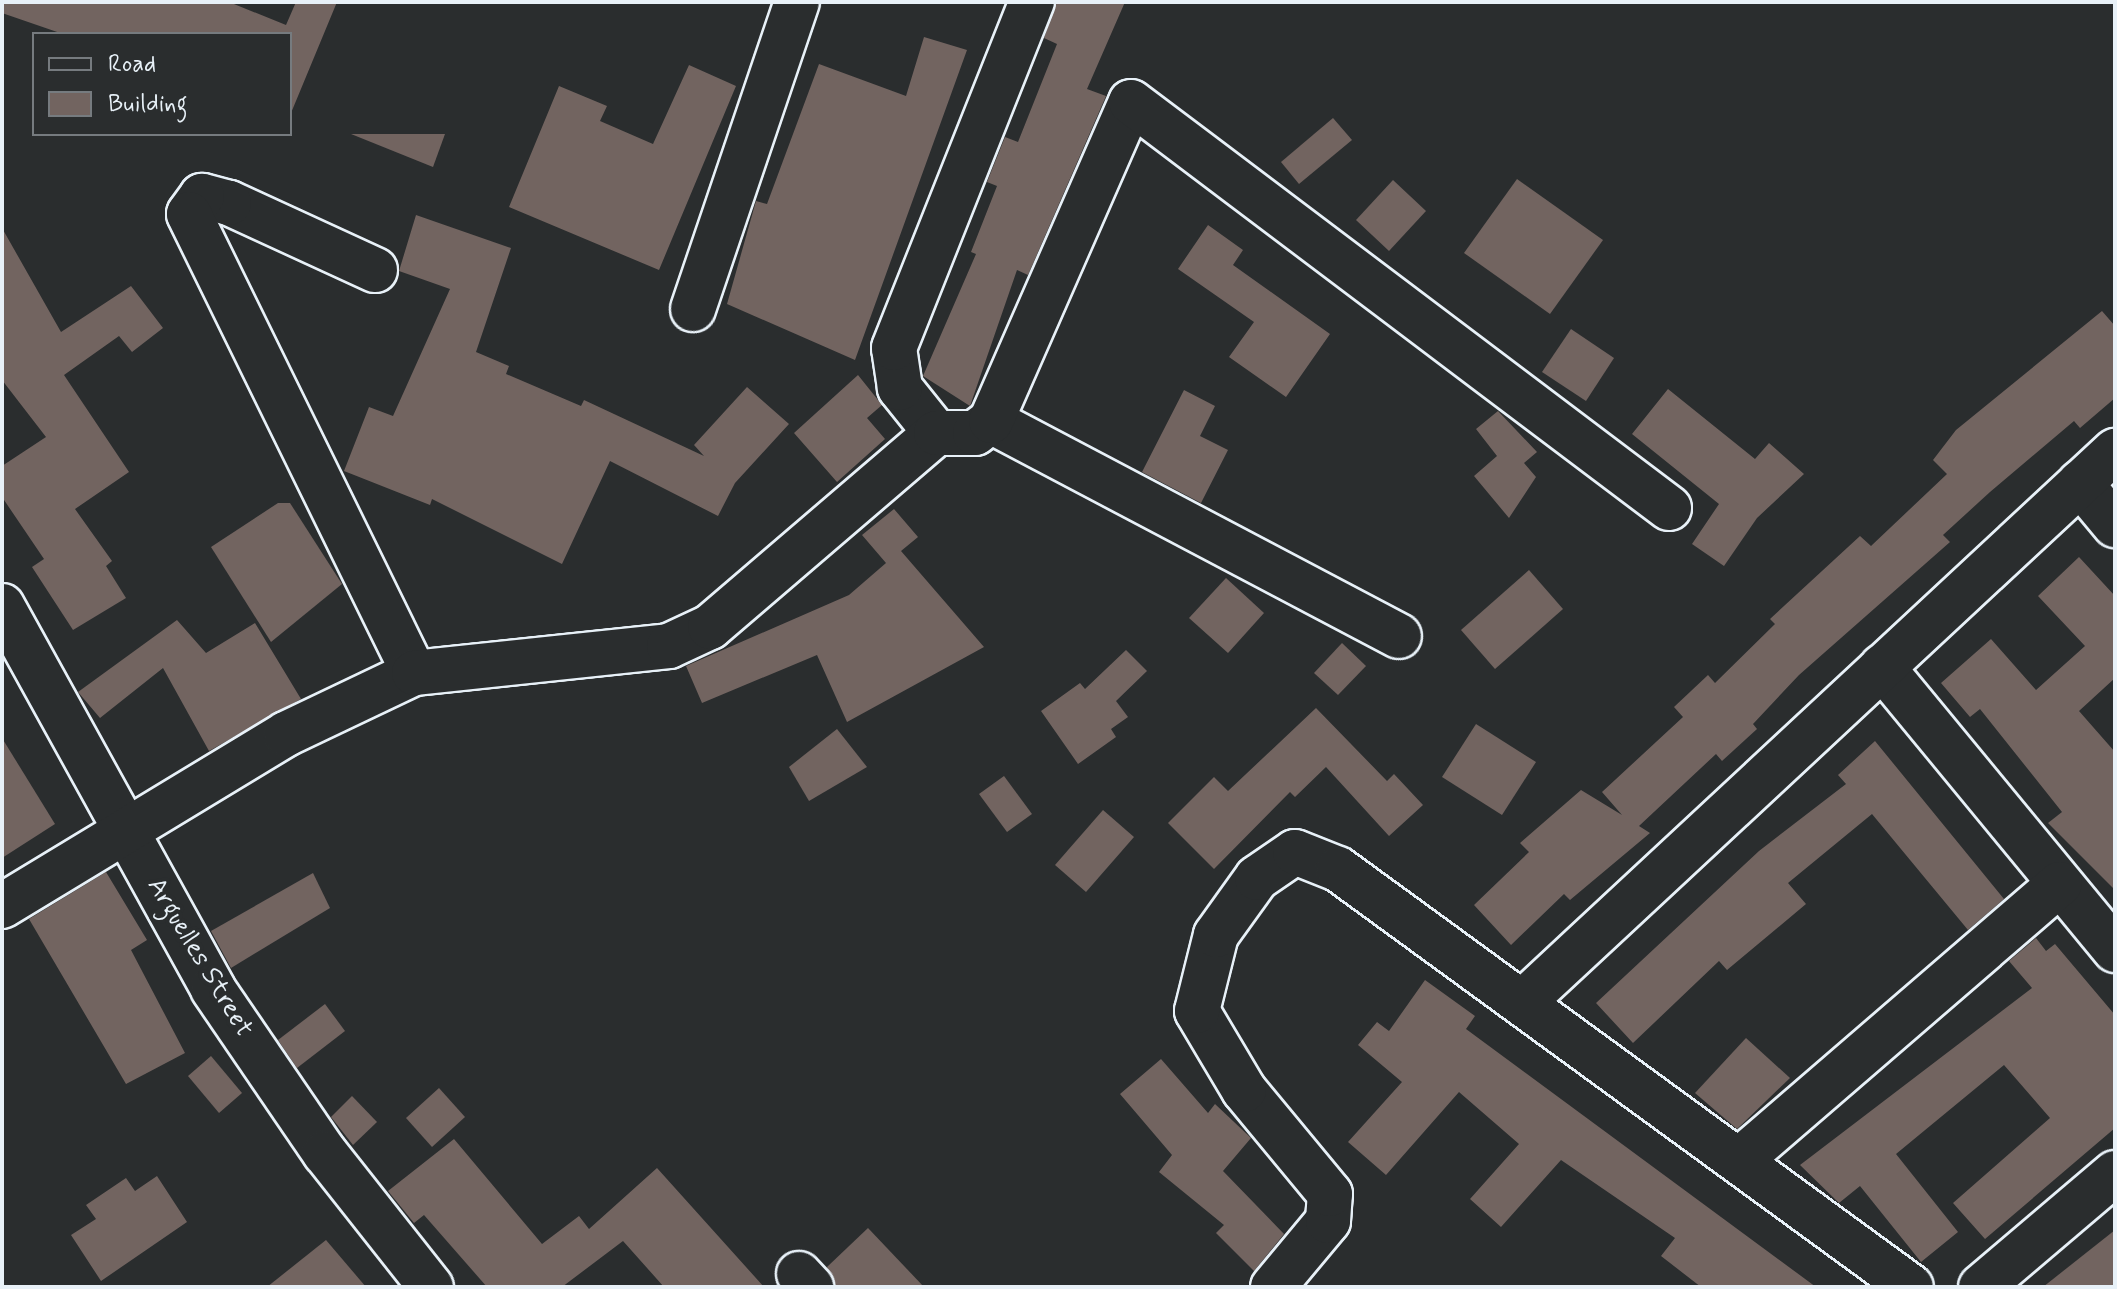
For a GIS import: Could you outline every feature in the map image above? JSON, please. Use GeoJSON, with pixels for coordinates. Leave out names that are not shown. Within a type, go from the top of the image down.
{"type":"FeatureCollection","features":[{"type":"Feature","properties":{"kind":"street"},"geometry":{"type":"LineString","coordinates":[[693,309],[797,2]]}},
{"type":"Feature","properties":{"kind":"street"},"geometry":{"type":"LineString","coordinates":[[936,433],[900,388],[894,348],[1032,2]]}},
{"type":"Feature","properties":{"kind":"street"},"geometry":{"type":"LineString","coordinates":[[2,906],[286,734],[414,673],[669,646],[740,605],[936,433],[975,433],[991,421],[1131,102],[1669,508]]}},
{"type":"Feature","properties":{"kind":"street"},"geometry":{"type":"LineString","coordinates":[[375,270],[229,203],[202,196],[189,214],[414,673]]}},
{"type":"Feature","properties":{"kind":"street"},"geometry":{"type":"LineString","coordinates":[[991,421],[1399,636]]}},
{"type":"Feature","properties":{"kind":"street"},"geometry":{"type":"LineString","coordinates":[[1523,1002],[2115,451]]}},
{"type":"Feature","properties":{"kind":"street"},"geometry":{"type":"LineString","coordinates":[[2080,483],[2115,525]]}},
{"type":"Feature","properties":{"kind":"street","name":"Arguelles Street"},"geometry":{"type":"LineString","coordinates":[[2,609],[213,989],[325,1153],[431,1287]]}},
{"type":"Feature","properties":{"kind":"street"},"geometry":{"type":"LineString","coordinates":[[1882,667],[2115,950]]}},
{"type":"Feature","properties":{"kind":"street"},"geometry":{"type":"LineString","coordinates":[[1273,1287],[1328,1221],[1330,1194],[1244,1090],[1197,1011],[1216,935],[1257,878],[1276,858],[1318,856],[1741,1159],[1911,1287]]}},
{"type":"Feature","properties":{"kind":"street"},"geometry":{"type":"LineString","coordinates":[[1741,1159],[2060,884]]}},
{"type":"Feature","properties":{"kind":"street"},"geometry":{"type":"LineString","coordinates":[[1981,1287],[2115,1173]]}},
{"type":"Feature","properties":{"kind":"building"},"geometry":{"type":"Polygon","coordinates":[[[2,2],[229,2],[286,25],[296,2],[337,2],[292,111],[292,32],[57,32],[2,13],[2,2]]]}},
{"type":"Feature","properties":{"kind":"building"},"geometry":{"type":"Polygon","coordinates":[[[1056,2],[1125,2],[1087,89],[1106,96],[1028,275],[1017,270],[970,406],[923,376],[976,254],[971,252],[997,186],[987,182],[1005,137],[1018,142],[1057,44],[1044,38],[1056,2]]]}},
{"type":"Feature","properties":{"kind":"building"},"geometry":{"type":"Polygon","coordinates":[[[924,37],[967,50],[855,360],[727,304],[756,201],[767,204],[819,64],[906,96],[924,37]]]}},
{"type":"Feature","properties":{"kind":"building"},"geometry":{"type":"Polygon","coordinates":[[[689,65],[736,86],[659,270],[509,207],[559,86],[607,106],[600,121],[653,144],[689,65]]]}},
{"type":"Feature","properties":{"kind":"building"},"geometry":{"type":"Polygon","coordinates":[[[1333,118],[1352,140],[1299,184],[1281,162],[1333,118]]]}},
{"type":"Feature","properties":{"kind":"building"},"geometry":{"type":"Polygon","coordinates":[[[351,134],[445,134],[433,167],[351,134]]]}},
{"type":"Feature","properties":{"kind":"building"},"geometry":{"type":"Polygon","coordinates":[[[1517,179],[1603,240],[1550,314],[1464,253],[1517,179]]]}},
{"type":"Feature","properties":{"kind":"building"},"geometry":{"type":"Polygon","coordinates":[[[1393,180],[1426,211],[1389,251],[1356,220],[1393,180]]]}},
{"type":"Feature","properties":{"kind":"building"},"geometry":{"type":"Polygon","coordinates":[[[416,215],[511,248],[476,352],[509,366],[506,374],[581,406],[584,400],[704,456],[694,445],[747,387],[789,424],[735,483],[718,516],[610,461],[562,564],[432,499],[430,505],[344,471],[369,407],[393,416],[450,289],[399,271],[416,215]]]}},
{"type":"Feature","properties":{"kind":"building"},"geometry":{"type":"Polygon","coordinates":[[[1208,225],[1243,250],[1233,265],[1330,334],[1286,397],[1229,357],[1254,322],[1178,269],[1208,225]]]}},
{"type":"Feature","properties":{"kind":"building"},"geometry":{"type":"Polygon","coordinates":[[[2,228],[61,332],[131,286],[163,328],[132,352],[119,336],[64,375],[129,472],[75,509],[112,561],[106,566],[126,598],[73,630],[32,567],[44,559],[2,497],[2,466],[46,437],[2,380],[2,228]]]}},
{"type":"Feature","properties":{"kind":"building"},"geometry":{"type":"Polygon","coordinates":[[[2102,311],[2115,326],[2115,398],[2080,428],[2074,421],[1990,492],[1943,535],[1950,542],[1799,675],[1753,724],[1757,729],[1722,761],[1716,754],[1639,826],[1650,833],[1570,900],[1564,894],[1511,945],[1474,905],[1529,852],[1520,843],[1581,790],[1622,815],[1602,792],[1683,717],[1674,707],[1708,675],[1715,683],[1775,624],[1770,619],[1860,536],[1871,546],[1947,474],[1933,460],[1956,430],[2102,311]]]}},
{"type":"Feature","properties":{"kind":"building"},"geometry":{"type":"Polygon","coordinates":[[[1571,329],[1614,358],[1586,401],[1542,372],[1571,329]]]}},
{"type":"Feature","properties":{"kind":"building"},"geometry":{"type":"Polygon","coordinates":[[[858,375],[882,405],[867,418],[885,439],[837,482],[794,433],[858,375]]]}},
{"type":"Feature","properties":{"kind":"building"},"geometry":{"type":"Polygon","coordinates":[[[1668,389],[1755,459],[1769,443],[1804,474],[1757,518],[1724,566],[1692,544],[1719,504],[1632,434],[1668,389]]]}},
{"type":"Feature","properties":{"kind":"building"},"geometry":{"type":"Polygon","coordinates":[[[1184,390],[1215,406],[1200,436],[1228,450],[1201,503],[1142,472],[1184,390]]]}},
{"type":"Feature","properties":{"kind":"building"},"geometry":{"type":"Polygon","coordinates":[[[1498,411],[1537,452],[1524,463],[1536,477],[1509,518],[1474,476],[1497,456],[1476,429],[1498,411]]]}},
{"type":"Feature","properties":{"kind":"building"},"geometry":{"type":"Polygon","coordinates":[[[278,503],[290,503],[342,584],[271,642],[211,547],[278,503]]]}},
{"type":"Feature","properties":{"kind":"building"},"geometry":{"type":"Polygon","coordinates":[[[894,509],[918,537],[901,551],[984,647],[847,722],[817,655],[702,703],[686,666],[849,595],[886,563],[862,535],[894,509]]]}},
{"type":"Feature","properties":{"kind":"building"},"geometry":{"type":"Polygon","coordinates":[[[2079,557],[2115,596],[2115,678],[2079,711],[2115,752],[2115,890],[2048,823],[2062,812],[1980,709],[1970,717],[1941,683],[1991,639],[2036,690],[2085,646],[2038,596],[2079,557]]]}},
{"type":"Feature","properties":{"kind":"building"},"geometry":{"type":"Polygon","coordinates":[[[1529,570],[1563,609],[1495,669],[1461,630],[1529,570]]]}},
{"type":"Feature","properties":{"kind":"building"},"geometry":{"type":"Polygon","coordinates":[[[1226,578],[1264,613],[1228,653],[1189,618],[1226,578]]]}},
{"type":"Feature","properties":{"kind":"building"},"geometry":{"type":"Polygon","coordinates":[[[177,620],[206,653],[255,623],[301,699],[209,751],[163,668],[100,718],[78,692],[177,620]]]}},
{"type":"Feature","properties":{"kind":"building"},"geometry":{"type":"Polygon","coordinates":[[[1342,643],[1366,666],[1338,695],[1314,673],[1342,643]]]}},
{"type":"Feature","properties":{"kind":"building"},"geometry":{"type":"Polygon","coordinates":[[[1126,650],[1147,671],[1116,701],[1128,717],[1111,729],[1116,737],[1078,764],[1041,711],[1080,683],[1085,689],[1126,650]]]}},
{"type":"Feature","properties":{"kind":"building"},"geometry":{"type":"Polygon","coordinates":[[[1316,708],[1387,781],[1394,774],[1423,805],[1389,836],[1326,767],[1295,797],[1290,792],[1214,869],[1168,823],[1214,777],[1228,791],[1316,708]]]}},
{"type":"Feature","properties":{"kind":"building"},"geometry":{"type":"Polygon","coordinates":[[[1476,724],[1536,762],[1502,815],[1442,777],[1476,724]]]}},
{"type":"Feature","properties":{"kind":"building"},"geometry":{"type":"Polygon","coordinates":[[[837,729],[867,767],[809,801],[789,767],[837,729]]]}},
{"type":"Feature","properties":{"kind":"building"},"geometry":{"type":"Polygon","coordinates":[[[2,738],[55,824],[2,858],[2,738]]]}},
{"type":"Feature","properties":{"kind":"building"},"geometry":{"type":"Polygon","coordinates":[[[1875,741],[2004,899],[1968,930],[1872,814],[1788,883],[1806,904],[1727,970],[1719,961],[1633,1043],[1596,1003],[1759,851],[1846,784],[1838,775],[1875,741]]]}},
{"type":"Feature","properties":{"kind":"building"},"geometry":{"type":"Polygon","coordinates":[[[1004,776],[1032,814],[1007,832],[979,794],[1004,776]]]}},
{"type":"Feature","properties":{"kind":"building"},"geometry":{"type":"Polygon","coordinates":[[[1103,810],[1134,837],[1086,892],[1055,865],[1103,810]]]}},
{"type":"Feature","properties":{"kind":"building"},"geometry":{"type":"Polygon","coordinates":[[[106,872],[147,940],[131,950],[185,1053],[126,1084],[29,919],[106,872]]]}},
{"type":"Feature","properties":{"kind":"building"},"geometry":{"type":"Polygon","coordinates":[[[313,873],[330,908],[231,968],[211,931],[313,873]]]}},
{"type":"Feature","properties":{"kind":"building"},"geometry":{"type":"Polygon","coordinates":[[[2036,938],[2046,951],[2055,944],[2115,1015],[2115,1128],[1985,1239],[1953,1203],[2050,1118],[2004,1065],[1896,1154],[1958,1232],[1921,1262],[1860,1186],[1839,1203],[1800,1165],[2032,988],[2009,961],[2036,938]]]}},
{"type":"Feature","properties":{"kind":"building"},"geometry":{"type":"Polygon","coordinates":[[[1425,980],[1475,1016],[1466,1029],[1816,1287],[1701,1287],[1661,1256],[1675,1238],[1561,1160],[1501,1227],[1470,1199],[1519,1144],[1459,1092],[1386,1175],[1348,1142],[1402,1082],[1358,1045],[1377,1022],[1389,1031],[1425,980]]]}},
{"type":"Feature","properties":{"kind":"building"},"geometry":{"type":"Polygon","coordinates":[[[325,1004],[345,1031],[297,1068],[278,1040],[325,1004]]]}},
{"type":"Feature","properties":{"kind":"building"},"geometry":{"type":"Polygon","coordinates":[[[1746,1038],[1790,1078],[1737,1129],[1695,1093],[1746,1038]]]}},
{"type":"Feature","properties":{"kind":"building"},"geometry":{"type":"Polygon","coordinates":[[[211,1056],[242,1093],[219,1113],[188,1076],[211,1056]]]}},
{"type":"Feature","properties":{"kind":"building"},"geometry":{"type":"Polygon","coordinates":[[[1161,1059],[1208,1113],[1215,1104],[1251,1138],[1223,1171],[1284,1234],[1254,1271],[1216,1233],[1224,1225],[1159,1172],[1172,1155],[1120,1094],[1161,1059]]]}},
{"type":"Feature","properties":{"kind":"building"},"geometry":{"type":"Polygon","coordinates":[[[439,1088],[465,1117],[432,1147],[406,1118],[439,1088]]]}},
{"type":"Feature","properties":{"kind":"building"},"geometry":{"type":"Polygon","coordinates":[[[352,1096],[377,1122],[353,1145],[331,1117],[352,1096]]]}},
{"type":"Feature","properties":{"kind":"building"},"geometry":{"type":"Polygon","coordinates":[[[454,1139],[542,1244],[579,1216],[589,1229],[657,1168],[764,1287],[664,1287],[623,1241],[562,1287],[487,1287],[424,1215],[414,1223],[388,1191],[454,1139]]]}},
{"type":"Feature","properties":{"kind":"building"},"geometry":{"type":"Polygon","coordinates":[[[157,1176],[187,1222],[101,1281],[71,1235],[96,1219],[86,1205],[126,1178],[135,1191],[157,1176]]]}},
{"type":"Feature","properties":{"kind":"building"},"geometry":{"type":"Polygon","coordinates":[[[868,1228],[924,1287],[835,1287],[827,1267],[868,1228]]]}},
{"type":"Feature","properties":{"kind":"building"},"geometry":{"type":"Polygon","coordinates":[[[2115,1230],[2115,1287],[2043,1287],[2115,1230]]]}},
{"type":"Feature","properties":{"kind":"building"},"geometry":{"type":"Polygon","coordinates":[[[326,1240],[366,1287],[267,1287],[326,1240]]]}}]}
